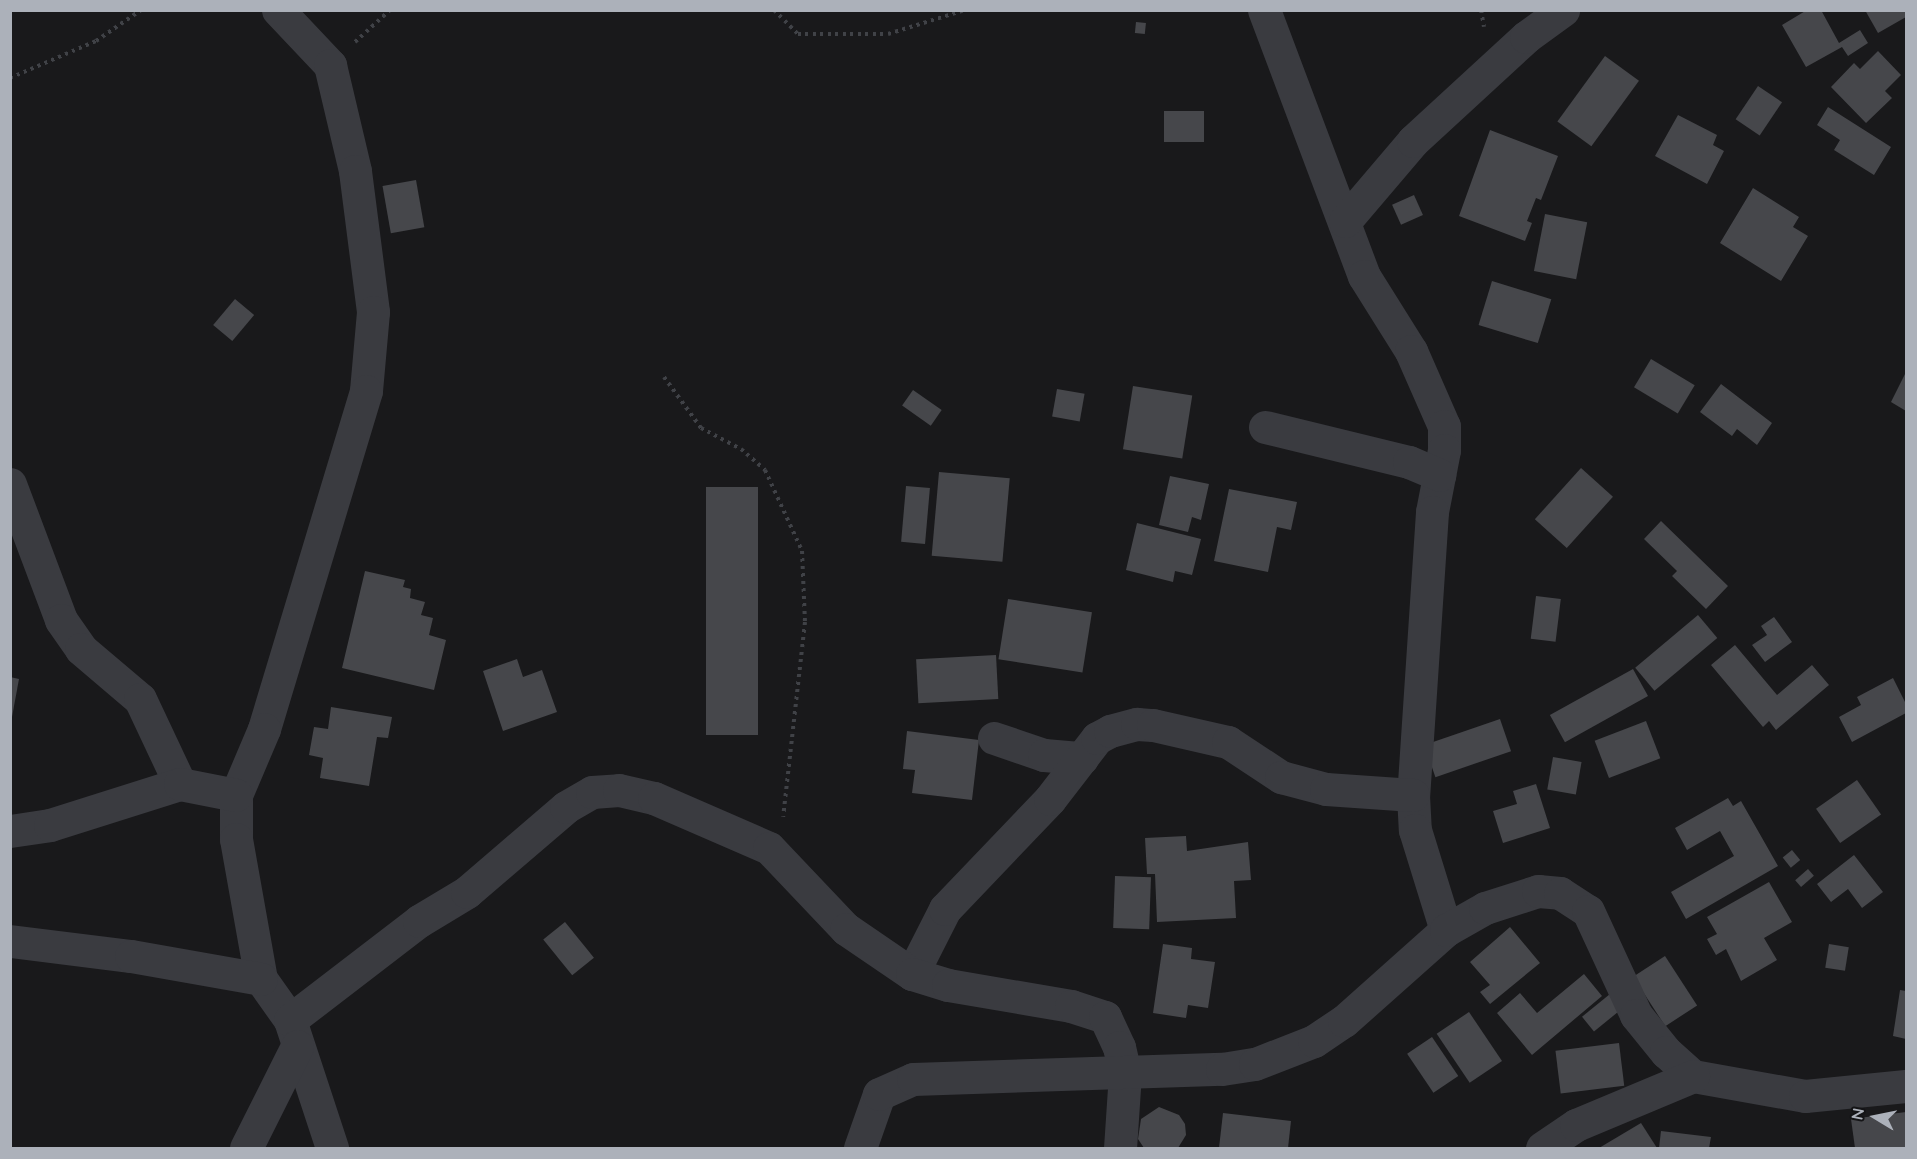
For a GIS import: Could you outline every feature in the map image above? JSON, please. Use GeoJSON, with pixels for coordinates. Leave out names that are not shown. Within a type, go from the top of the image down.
{"type":"FeatureCollection","features":[{"type":"Feature","properties":{"kind":"street"},"geometry":{"type":"LineString","coordinates":[[278,10],[330,65],[355,171],[373,312],[366,391],[264,729],[236,795],[236,839],[261,979],[293,1033],[332,1149]]}},
{"type":"Feature","properties":{"kind":"street"},"geometry":{"type":"LineString","coordinates":[[1263,10],[1364,276],[1411,351],[1440,411],[1445,436],[1432,512],[1413,795],[1415,830],[1446,930]]}},
{"type":"Feature","properties":{"kind":"street"},"geometry":{"type":"LineString","coordinates":[[1345,221],[1413,141],[1526,37],[1563,10]]}},
{"type":"Feature","properties":{"kind":"street"},"geometry":{"type":"LineString","coordinates":[[1265,427],[1409,462],[1439,475]]}},
{"type":"Feature","properties":{"kind":"street"},"geometry":{"type":"LineString","coordinates":[[10,484],[65,626],[81,649],[140,699],[180,784]]}},
{"type":"Feature","properties":{"kind":"street"},"geometry":{"type":"LineString","coordinates":[[912,974],[945,909],[1050,799],[1102,734],[1144,723],[1227,742],[1281,777],[1326,789],[1413,795]]}},
{"type":"Feature","properties":{"kind":"street"},"geometry":{"type":"LineString","coordinates":[[994,738],[1044,755],[1082,758]]}},
{"type":"Feature","properties":{"kind":"street"},"geometry":{"type":"LineString","coordinates":[[10,831],[50,825],[180,784],[236,795]]}},
{"type":"Feature","properties":{"kind":"street"},"geometry":{"type":"LineString","coordinates":[[246,1149],[293,1033],[418,921],[467,892],[528,836],[592,792],[620,790],[654,798],[757,841],[780,857],[846,929],[912,974],[948,985],[1099,1013],[1113,1031],[1125,1073],[1120,1149]]}},
{"type":"Feature","properties":{"kind":"street"},"geometry":{"type":"LineString","coordinates":[[860,1149],[879,1094],[898,1083],[931,1076],[1125,1073],[1222,1069],[1255,1064],[1314,1041],[1344,1022],[1446,930],[1485,908],[1538,891],[1570,898],[1588,911],[1636,1015],[1666,1052],[1693,1076],[1805,1096],[1906,1086]]}},
{"type":"Feature","properties":{"kind":"street"},"geometry":{"type":"LineString","coordinates":[[10,941],[131,956],[261,979]]}},
{"type":"Feature","properties":{"kind":"street"},"geometry":{"type":"LineString","coordinates":[[1542,1149],[1576,1125],[1693,1076]]}},
{"type":"Feature","properties":{"kind":"path"},"geometry":{"type":"LineString","coordinates":[[10,78],[96,40],[141,10]]}},
{"type":"Feature","properties":{"kind":"path"},"geometry":{"type":"LineString","coordinates":[[330,65],[390,10]]}},
{"type":"Feature","properties":{"kind":"path"},"geometry":{"type":"LineString","coordinates":[[774,10],[798,34],[888,34],[965,10]]}},
{"type":"Feature","properties":{"kind":"path"},"geometry":{"type":"LineString","coordinates":[[664,377],[701,428],[741,449],[765,470],[802,550],[806,622],[796,679],[780,857]]}},
{"type":"Feature","properties":{"kind":"building"},"geometry":{"type":"Polygon","coordinates":[[[1807,10],[1821,10],[1839,43],[1860,30],[1868,43],[1848,56],[1842,47],[1806,67],[1782,25],[1807,10]]]}},
{"type":"Feature","properties":{"kind":"building"},"geometry":{"type":"Polygon","coordinates":[[[1865,10],[1906,10],[1906,17],[1878,33],[1865,10]]]}},
{"type":"Feature","properties":{"kind":"building"},"geometry":{"type":"Polygon","coordinates":[[[1136,22],[1146,23],[1145,34],[1135,33],[1136,22]]]}},
{"type":"Feature","properties":{"kind":"building"},"geometry":{"type":"Polygon","coordinates":[[[1878,51],[1901,75],[1885,91],[1892,98],[1866,123],[1831,87],[1854,63],[1860,69],[1878,51]]]}},
{"type":"Feature","properties":{"kind":"building"},"geometry":{"type":"Polygon","coordinates":[[[1605,56],[1639,81],[1591,146],[1557,122],[1605,56]]]}},
{"type":"Feature","properties":{"kind":"building"},"geometry":{"type":"Polygon","coordinates":[[[1758,86],[1782,102],[1760,135],[1736,119],[1758,86]]]}},
{"type":"Feature","properties":{"kind":"building"},"geometry":{"type":"Polygon","coordinates":[[[1828,107],[1891,147],[1874,175],[1834,150],[1840,140],[1817,125],[1828,107]]]}},
{"type":"Feature","properties":{"kind":"building"},"geometry":{"type":"Polygon","coordinates":[[[1164,111],[1204,111],[1204,142],[1164,142],[1164,111]]]}},
{"type":"Feature","properties":{"kind":"building"},"geometry":{"type":"Polygon","coordinates":[[[1678,115],[1717,135],[1713,145],[1724,151],[1707,184],[1655,156],[1678,115]]]}},
{"type":"Feature","properties":{"kind":"building"},"geometry":{"type":"Polygon","coordinates":[[[1490,130],[1558,156],[1541,200],[1536,198],[1527,221],[1532,223],[1525,241],[1459,216],[1490,130]]]}},
{"type":"Feature","properties":{"kind":"building"},"geometry":{"type":"Polygon","coordinates":[[[416,180],[424,227],[391,233],[383,186],[416,180]]]}},
{"type":"Feature","properties":{"kind":"building"},"geometry":{"type":"Polygon","coordinates":[[[1753,188],[1799,217],[1793,227],[1808,236],[1781,281],[1720,243],[1753,188]]]}},
{"type":"Feature","properties":{"kind":"building"},"geometry":{"type":"Polygon","coordinates":[[[1414,195],[1423,215],[1401,225],[1392,205],[1414,195]]]}},
{"type":"Feature","properties":{"kind":"building"},"geometry":{"type":"Polygon","coordinates":[[[1545,214],[1587,222],[1576,279],[1534,271],[1545,214]]]}},
{"type":"Feature","properties":{"kind":"building"},"geometry":{"type":"Polygon","coordinates":[[[1492,281],[1551,299],[1538,343],[1479,325],[1492,281]]]}},
{"type":"Feature","properties":{"kind":"building"},"geometry":{"type":"Polygon","coordinates":[[[235,299],[254,315],[232,341],[213,325],[235,299]]]}},
{"type":"Feature","properties":{"kind":"building"},"geometry":{"type":"Polygon","coordinates":[[[1651,359],[1695,385],[1678,414],[1634,387],[1651,359]]]}},
{"type":"Feature","properties":{"kind":"building"},"geometry":{"type":"Polygon","coordinates":[[[1906,372],[1906,411],[1891,402],[1906,372]]]}},
{"type":"Feature","properties":{"kind":"building"},"geometry":{"type":"Polygon","coordinates":[[[1721,384],[1772,423],[1757,445],[1737,429],[1732,436],[1700,412],[1721,384]]]}},
{"type":"Feature","properties":{"kind":"building"},"geometry":{"type":"Polygon","coordinates":[[[1133,386],[1192,395],[1182,459],[1123,449],[1133,386]]]}},
{"type":"Feature","properties":{"kind":"building"},"geometry":{"type":"Polygon","coordinates":[[[1057,389],[1085,394],[1080,421],[1052,417],[1057,389]]]}},
{"type":"Feature","properties":{"kind":"building"},"geometry":{"type":"Polygon","coordinates":[[[913,390],[942,410],[931,426],[902,406],[913,390]]]}},
{"type":"Feature","properties":{"kind":"building"},"geometry":{"type":"Polygon","coordinates":[[[1581,468],[1613,497],[1567,548],[1535,519],[1581,468]]]}},
{"type":"Feature","properties":{"kind":"building"},"geometry":{"type":"Polygon","coordinates":[[[939,472],[1010,478],[1002,562],[932,556],[939,472]]]}},
{"type":"Feature","properties":{"kind":"building"},"geometry":{"type":"Polygon","coordinates":[[[1170,476],[1209,484],[1201,520],[1192,517],[1188,532],[1159,525],[1170,476]]]}},
{"type":"Feature","properties":{"kind":"building"},"geometry":{"type":"Polygon","coordinates":[[[906,486],[930,488],[925,544],[901,542],[906,486]]]}},
{"type":"Feature","properties":{"kind":"building"},"geometry":{"type":"Polygon","coordinates":[[[706,487],[758,487],[758,735],[706,735],[706,487]]]}},
{"type":"Feature","properties":{"kind":"building"},"geometry":{"type":"Polygon","coordinates":[[[1229,489],[1297,502],[1291,530],[1277,527],[1268,572],[1214,561],[1229,489]]]}},
{"type":"Feature","properties":{"kind":"building"},"geometry":{"type":"Polygon","coordinates":[[[1661,521],[1728,586],[1706,609],[1672,576],[1677,571],[1644,539],[1661,521]]]}},
{"type":"Feature","properties":{"kind":"building"},"geometry":{"type":"Polygon","coordinates":[[[1137,523],[1201,539],[1192,575],[1175,571],[1173,582],[1126,570],[1137,523]]]}},
{"type":"Feature","properties":{"kind":"building"},"geometry":{"type":"Polygon","coordinates":[[[365,571],[405,580],[403,587],[411,589],[410,598],[425,602],[421,615],[433,618],[429,635],[446,640],[434,690],[342,668],[365,571]]]}},
{"type":"Feature","properties":{"kind":"building"},"geometry":{"type":"Polygon","coordinates":[[[1536,596],[1561,599],[1556,642],[1531,639],[1536,596]]]}},
{"type":"Feature","properties":{"kind":"building"},"geometry":{"type":"Polygon","coordinates":[[[1008,599],[1092,612],[1082,673],[998,659],[1008,599]]]}},
{"type":"Feature","properties":{"kind":"building"},"geometry":{"type":"Polygon","coordinates":[[[1698,615],[1717,638],[1654,691],[1635,668],[1698,615]]]}},
{"type":"Feature","properties":{"kind":"building"},"geometry":{"type":"Polygon","coordinates":[[[1774,617],[1792,642],[1765,662],[1752,645],[1767,635],[1761,626],[1774,617]]]}},
{"type":"Feature","properties":{"kind":"building"},"geometry":{"type":"Polygon","coordinates":[[[1735,645],[1777,695],[1812,665],[1829,685],[1776,730],[1769,721],[1763,727],[1711,665],[1735,645]]]}},
{"type":"Feature","properties":{"kind":"building"},"geometry":{"type":"Polygon","coordinates":[[[996,655],[998,699],[918,703],[916,659],[996,655]]]}},
{"type":"Feature","properties":{"kind":"building"},"geometry":{"type":"Polygon","coordinates":[[[517,659],[523,677],[542,670],[557,712],[503,731],[483,671],[517,659]]]}},
{"type":"Feature","properties":{"kind":"building"},"geometry":{"type":"Polygon","coordinates":[[[1633,669],[1648,696],[1565,742],[1550,715],[1633,669]]]}},
{"type":"Feature","properties":{"kind":"building"},"geometry":{"type":"Polygon","coordinates":[[[10,677],[19,679],[12,717],[10,717],[10,677]]]}},
{"type":"Feature","properties":{"kind":"building"},"geometry":{"type":"Polygon","coordinates":[[[1893,678],[1906,704],[1906,713],[1852,742],[1839,717],[1861,705],[1857,697],[1893,678]]]}},
{"type":"Feature","properties":{"kind":"building"},"geometry":{"type":"Polygon","coordinates":[[[331,707],[392,717],[388,738],[377,737],[369,786],[320,778],[323,758],[309,755],[314,727],[328,729],[331,707]]]}},
{"type":"Feature","properties":{"kind":"building"},"geometry":{"type":"Polygon","coordinates":[[[1500,719],[1511,751],[1435,777],[1424,745],[1500,719]]]}},
{"type":"Feature","properties":{"kind":"building"},"geometry":{"type":"Polygon","coordinates":[[[1646,721],[1660,758],[1609,778],[1595,741],[1646,721]]]}},
{"type":"Feature","properties":{"kind":"building"},"geometry":{"type":"Polygon","coordinates":[[[907,731],[979,740],[972,800],[912,793],[915,770],[903,769],[907,731]]]}},
{"type":"Feature","properties":{"kind":"building"},"geometry":{"type":"Polygon","coordinates":[[[1553,757],[1582,762],[1576,795],[1547,789],[1553,757]]]}},
{"type":"Feature","properties":{"kind":"building"},"geometry":{"type":"Polygon","coordinates":[[[1857,780],[1881,814],[1840,843],[1816,809],[1857,780]]]}},
{"type":"Feature","properties":{"kind":"building"},"geometry":{"type":"Polygon","coordinates":[[[1536,784],[1550,828],[1503,843],[1493,811],[1517,804],[1513,791],[1536,784]]]}},
{"type":"Feature","properties":{"kind":"building"},"geometry":{"type":"Polygon","coordinates":[[[1728,798],[1733,806],[1741,801],[1778,866],[1686,919],[1671,892],[1734,856],[1720,831],[1687,850],[1675,828],[1728,798]]]}},
{"type":"Feature","properties":{"kind":"building"},"geometry":{"type":"Polygon","coordinates":[[[1186,836],[1187,851],[1248,842],[1251,880],[1234,881],[1236,918],[1157,922],[1155,874],[1147,874],[1145,838],[1186,836]]]}},
{"type":"Feature","properties":{"kind":"building"},"geometry":{"type":"Polygon","coordinates":[[[1792,850],[1800,860],[1791,868],[1783,858],[1792,850]]]}},
{"type":"Feature","properties":{"kind":"building"},"geometry":{"type":"Polygon","coordinates":[[[1854,855],[1883,892],[1862,908],[1848,889],[1831,902],[1817,884],[1854,855]]]}},
{"type":"Feature","properties":{"kind":"building"},"geometry":{"type":"Polygon","coordinates":[[[1808,869],[1814,876],[1801,887],[1795,880],[1808,869]]]}},
{"type":"Feature","properties":{"kind":"building"},"geometry":{"type":"Polygon","coordinates":[[[1115,876],[1151,877],[1149,929],[1113,928],[1115,876]]]}},
{"type":"Feature","properties":{"kind":"building"},"geometry":{"type":"Polygon","coordinates":[[[1769,882],[1792,922],[1764,938],[1777,960],[1741,981],[1726,949],[1716,955],[1707,939],[1717,934],[1707,917],[1769,882]]]}},
{"type":"Feature","properties":{"kind":"building"},"geometry":{"type":"Polygon","coordinates":[[[565,922],[594,958],[572,975],[543,940],[565,922]]]}},
{"type":"Feature","properties":{"kind":"building"},"geometry":{"type":"Polygon","coordinates":[[[1510,927],[1540,963],[1490,1004],[1480,992],[1490,985],[1470,962],[1510,927]]]}},
{"type":"Feature","properties":{"kind":"building"},"geometry":{"type":"Polygon","coordinates":[[[1163,944],[1192,948],[1191,959],[1215,962],[1208,1008],[1188,1005],[1186,1018],[1153,1013],[1163,944]]]}},
{"type":"Feature","properties":{"kind":"building"},"geometry":{"type":"Polygon","coordinates":[[[1829,944],[1849,947],[1845,971],[1825,968],[1829,944]]]}},
{"type":"Feature","properties":{"kind":"building"},"geometry":{"type":"Polygon","coordinates":[[[1665,956],[1697,1005],[1665,1026],[1633,977],[1665,956]]]}},
{"type":"Feature","properties":{"kind":"building"},"geometry":{"type":"Polygon","coordinates":[[[1584,974],[1602,996],[1532,1055],[1497,1013],[1520,993],[1537,1013],[1584,974]]]}},
{"type":"Feature","properties":{"kind":"building"},"geometry":{"type":"Polygon","coordinates":[[[1900,990],[1906,991],[1906,1039],[1893,1036],[1900,990]]]}},
{"type":"Feature","properties":{"kind":"building"},"geometry":{"type":"Polygon","coordinates":[[[1610,994],[1622,1009],[1594,1031],[1582,1017],[1610,994]]]}},
{"type":"Feature","properties":{"kind":"building"},"geometry":{"type":"Polygon","coordinates":[[[1469,1012],[1502,1061],[1470,1083],[1437,1034],[1469,1012]]]}},
{"type":"Feature","properties":{"kind":"building"},"geometry":{"type":"Polygon","coordinates":[[[1432,1037],[1458,1076],[1433,1093],[1407,1054],[1432,1037]]]}},
{"type":"Feature","properties":{"kind":"building"},"geometry":{"type":"Polygon","coordinates":[[[1619,1043],[1624,1086],[1561,1093],[1555,1051],[1619,1043]]]}},
{"type":"Feature","properties":{"kind":"building"},"geometry":{"type":"Polygon","coordinates":[[[1159,1107],[1179,1115],[1185,1124],[1186,1135],[1178,1148],[1144,1148],[1138,1139],[1141,1119],[1159,1107]]]}},
{"type":"Feature","properties":{"kind":"building"},"geometry":{"type":"Polygon","coordinates":[[[1906,1112],[1906,1148],[1855,1148],[1851,1119],[1906,1112]]]}},
{"type":"Feature","properties":{"kind":"building"},"geometry":{"type":"Polygon","coordinates":[[[1223,1113],[1291,1121],[1288,1148],[1219,1148],[1223,1113]]]}},
{"type":"Feature","properties":{"kind":"building"},"geometry":{"type":"Polygon","coordinates":[[[1641,1123],[1657,1148],[1599,1148],[1641,1123]]]}},
{"type":"Feature","properties":{"kind":"building"},"geometry":{"type":"Polygon","coordinates":[[[1661,1131],[1711,1137],[1709,1148],[1659,1148],[1661,1131]]]}}]}
